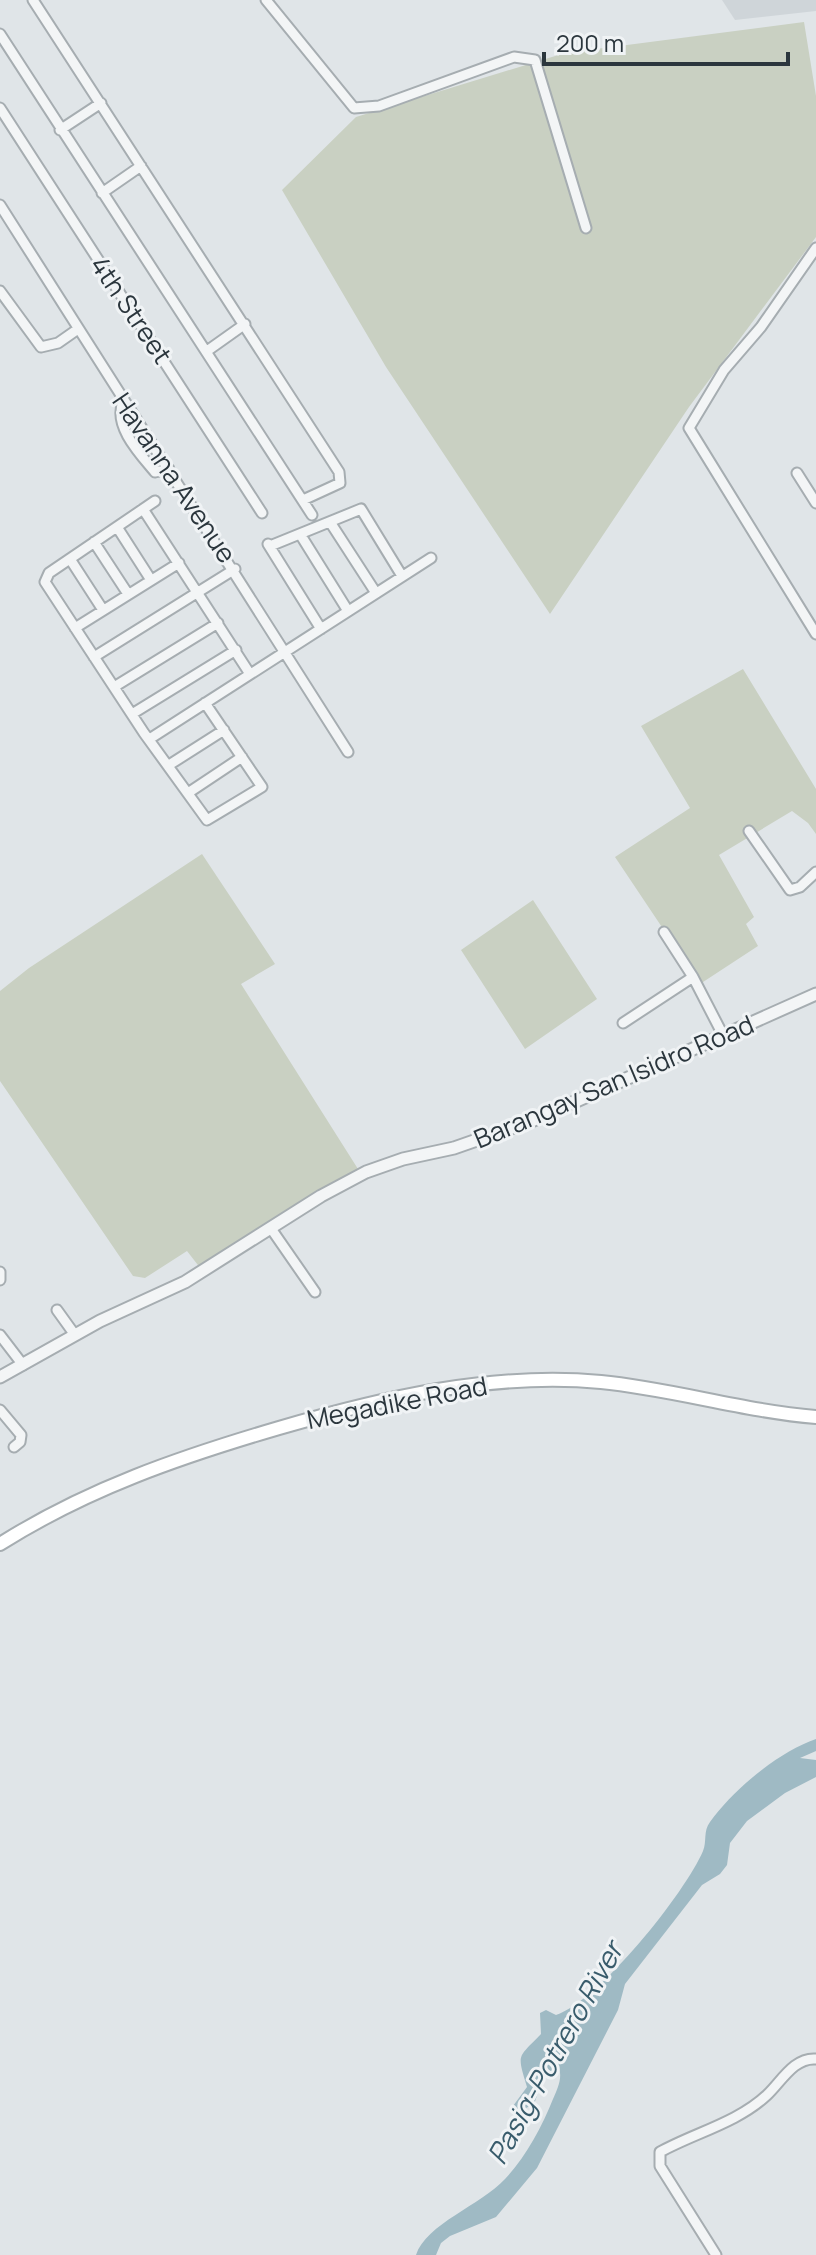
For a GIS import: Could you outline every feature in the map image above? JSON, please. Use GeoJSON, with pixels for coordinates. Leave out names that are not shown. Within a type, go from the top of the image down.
{"type":"FeatureCollection","features":[{"type":"Feature","properties":{"kind":"main road","name":"Megadike Road"},"geometry":{"type":"LineString","coordinates":[[0,1544],[65,1505],[143,1471],[342,1409],[447,1389],[520,1380],[600,1382],[816,1417]]}},
{"type":"Feature","properties":{"kind":"street"},"geometry":{"type":"LineString","coordinates":[[33,0],[341,476],[340,483],[303,500]]}},
{"type":"Feature","properties":{"kind":"street"},"geometry":{"type":"LineString","coordinates":[[266,0],[354,108],[379,106],[514,57],[535,60],[586,228]]}},
{"type":"Feature","properties":{"kind":"street"},"geometry":{"type":"LineString","coordinates":[[0,34],[312,515]]}},
{"type":"Feature","properties":{"kind":"street"},"geometry":{"type":"LineString","coordinates":[[60,130],[101,103]]}},
{"type":"Feature","properties":{"kind":"street","name":"4th Street"},"geometry":{"type":"LineString","coordinates":[[0,108],[262,513]]}},
{"type":"Feature","properties":{"kind":"street"},"geometry":{"type":"LineString","coordinates":[[102,193],[141,166]]}},
{"type":"Feature","properties":{"kind":"street","name":"Havanna Avenue"},"geometry":{"type":"LineString","coordinates":[[0,205],[123,402],[235,569],[348,752]]}},
{"type":"Feature","properties":{"kind":"street"},"geometry":{"type":"LineString","coordinates":[[816,248],[761,327],[724,370],[689,428],[816,634]]}},
{"type":"Feature","properties":{"kind":"street"},"geometry":{"type":"LineString","coordinates":[[0,291],[41,347],[58,343],[78,329]]}},
{"type":"Feature","properties":{"kind":"street"},"geometry":{"type":"LineString","coordinates":[[207,351],[245,324]]}},
{"type":"Feature","properties":{"kind":"street"},"geometry":{"type":"LineString","coordinates":[[797,473],[816,503]]}},
{"type":"Feature","properties":{"kind":"street"},"geometry":{"type":"LineString","coordinates":[[155,501],[49,573],[45,582],[207,820],[262,787],[205,703]]}},
{"type":"Feature","properties":{"kind":"street"},"geometry":{"type":"LineString","coordinates":[[143,509],[250,674]]}},
{"type":"Feature","properties":{"kind":"street"},"geometry":{"type":"LineString","coordinates":[[321,629],[269,545],[361,509],[402,576]]}},
{"type":"Feature","properties":{"kind":"street"},"geometry":{"type":"LineString","coordinates":[[330,522],[376,593]]}},
{"type":"Feature","properties":{"kind":"street"},"geometry":{"type":"LineString","coordinates":[[117,527],[151,580]]}},
{"type":"Feature","properties":{"kind":"street"},"geometry":{"type":"LineString","coordinates":[[300,534],[348,611]]}},
{"type":"Feature","properties":{"kind":"street"},"geometry":{"type":"LineString","coordinates":[[94,542],[128,594]]}},
{"type":"Feature","properties":{"kind":"street"},"geometry":{"type":"LineString","coordinates":[[151,738],[431,558]]}},
{"type":"Feature","properties":{"kind":"street"},"geometry":{"type":"LineString","coordinates":[[70,559],[103,610]]}},
{"type":"Feature","properties":{"kind":"street"},"geometry":{"type":"LineString","coordinates":[[75,628],[179,563]]}},
{"type":"Feature","properties":{"kind":"street"},"geometry":{"type":"LineString","coordinates":[[94,657],[235,569]]}},
{"type":"Feature","properties":{"kind":"street"},"geometry":{"type":"LineString","coordinates":[[114,687],[218,623]]}},
{"type":"Feature","properties":{"kind":"street"},"geometry":{"type":"LineString","coordinates":[[132,714],[236,650]]}},
{"type":"Feature","properties":{"kind":"street"},"geometry":{"type":"LineString","coordinates":[[169,765],[224,730]]}},
{"type":"Feature","properties":{"kind":"street"},"geometry":{"type":"LineString","coordinates":[[188,793],[242,757]]}},
{"type":"Feature","properties":{"kind":"street"},"geometry":{"type":"LineString","coordinates":[[749,831],[790,890],[796,889],[816,872]]}},
{"type":"Feature","properties":{"kind":"street"},"geometry":{"type":"LineString","coordinates":[[664,932],[693,977],[724,1037]]}},
{"type":"Feature","properties":{"kind":"street"},"geometry":{"type":"LineString","coordinates":[[623,1023],[693,977]]}},
{"type":"Feature","properties":{"kind":"street","name":"Barangay San Isidro Road"},"geometry":{"type":"LineString","coordinates":[[0,1377],[75,1335],[185,1282],[272,1230],[321,1196],[382,1165],[454,1148],[534,1120],[816,994]]}},
{"type":"Feature","properties":{"kind":"street"},"geometry":{"type":"LineString","coordinates":[[272,1230],[315,1292]]}},
{"type":"Feature","properties":{"kind":"street"},"geometry":{"type":"LineString","coordinates":[[0,1272],[0,1280]]}},
{"type":"Feature","properties":{"kind":"street"},"geometry":{"type":"LineString","coordinates":[[57,1310],[75,1335]]}},
{"type":"Feature","properties":{"kind":"street"},"geometry":{"type":"LineString","coordinates":[[0,1335],[23,1365]]}},
{"type":"Feature","properties":{"kind":"street"},"geometry":{"type":"LineString","coordinates":[[0,1410],[21,1435],[20,1442],[14,1447]]}},
{"type":"Feature","properties":{"kind":"street"},"geometry":{"type":"LineString","coordinates":[[716,2255],[660,2166],[660,2152],[741,2114],[765,2097],[796,2064],[816,2059]]}},
{"type":"Feature","properties":{"kind":"shaded area"},"geometry":{"type":"Polygon","coordinates":[[[722,0],[816,0],[816,11],[735,20],[722,0]]]}},
{"type":"Feature","properties":{"kind":"shaded area"},"geometry":{"type":"Polygon","coordinates":[[[804,22],[816,96],[816,237],[689,407],[550,614],[386,367],[282,190],[356,117],[565,53],[804,22]]]}},
{"type":"Feature","properties":{"kind":"shaded area"},"geometry":{"type":"Polygon","coordinates":[[[743,669],[816,789],[816,834],[808,823],[792,811],[719,855],[754,917],[746,924],[758,946],[700,984],[615,857],[690,808],[641,726],[743,669]]]}},
{"type":"Feature","properties":{"kind":"shaded area"},"geometry":{"type":"Polygon","coordinates":[[[202,854],[275,964],[241,984],[358,1169],[201,1269],[187,1251],[145,1278],[133,1276],[0,1081],[0,991],[29,968],[202,854]]]}},
{"type":"Feature","properties":{"kind":"shaded area"},"geometry":{"type":"Polygon","coordinates":[[[533,900],[597,999],[525,1049],[461,950],[533,900]]]}},
{"type":"Feature","properties":{"kind":"water","name":"Pasig-Potrero River"},"geometry":{"type":"Polygon","coordinates":[[[816,1739],[816,1751],[800,1758],[816,1760],[816,1777],[785,1793],[747,1821],[730,1843],[727,1865],[720,1874],[702,1885],[625,1984],[618,2010],[537,2168],[496,2217],[450,2236],[441,2243],[436,2255],[416,2255],[422,2244],[442,2224],[505,2179],[519,2162],[549,2110],[560,2077],[557,2064],[541,2085],[534,2104],[520,2111],[513,2106],[527,2087],[521,2057],[541,2034],[540,2013],[546,2010],[556,2015],[574,2006],[617,1968],[660,1918],[693,1870],[703,1851],[708,1825],[720,1810],[744,1785],[772,1763],[816,1739]]]}}]}
